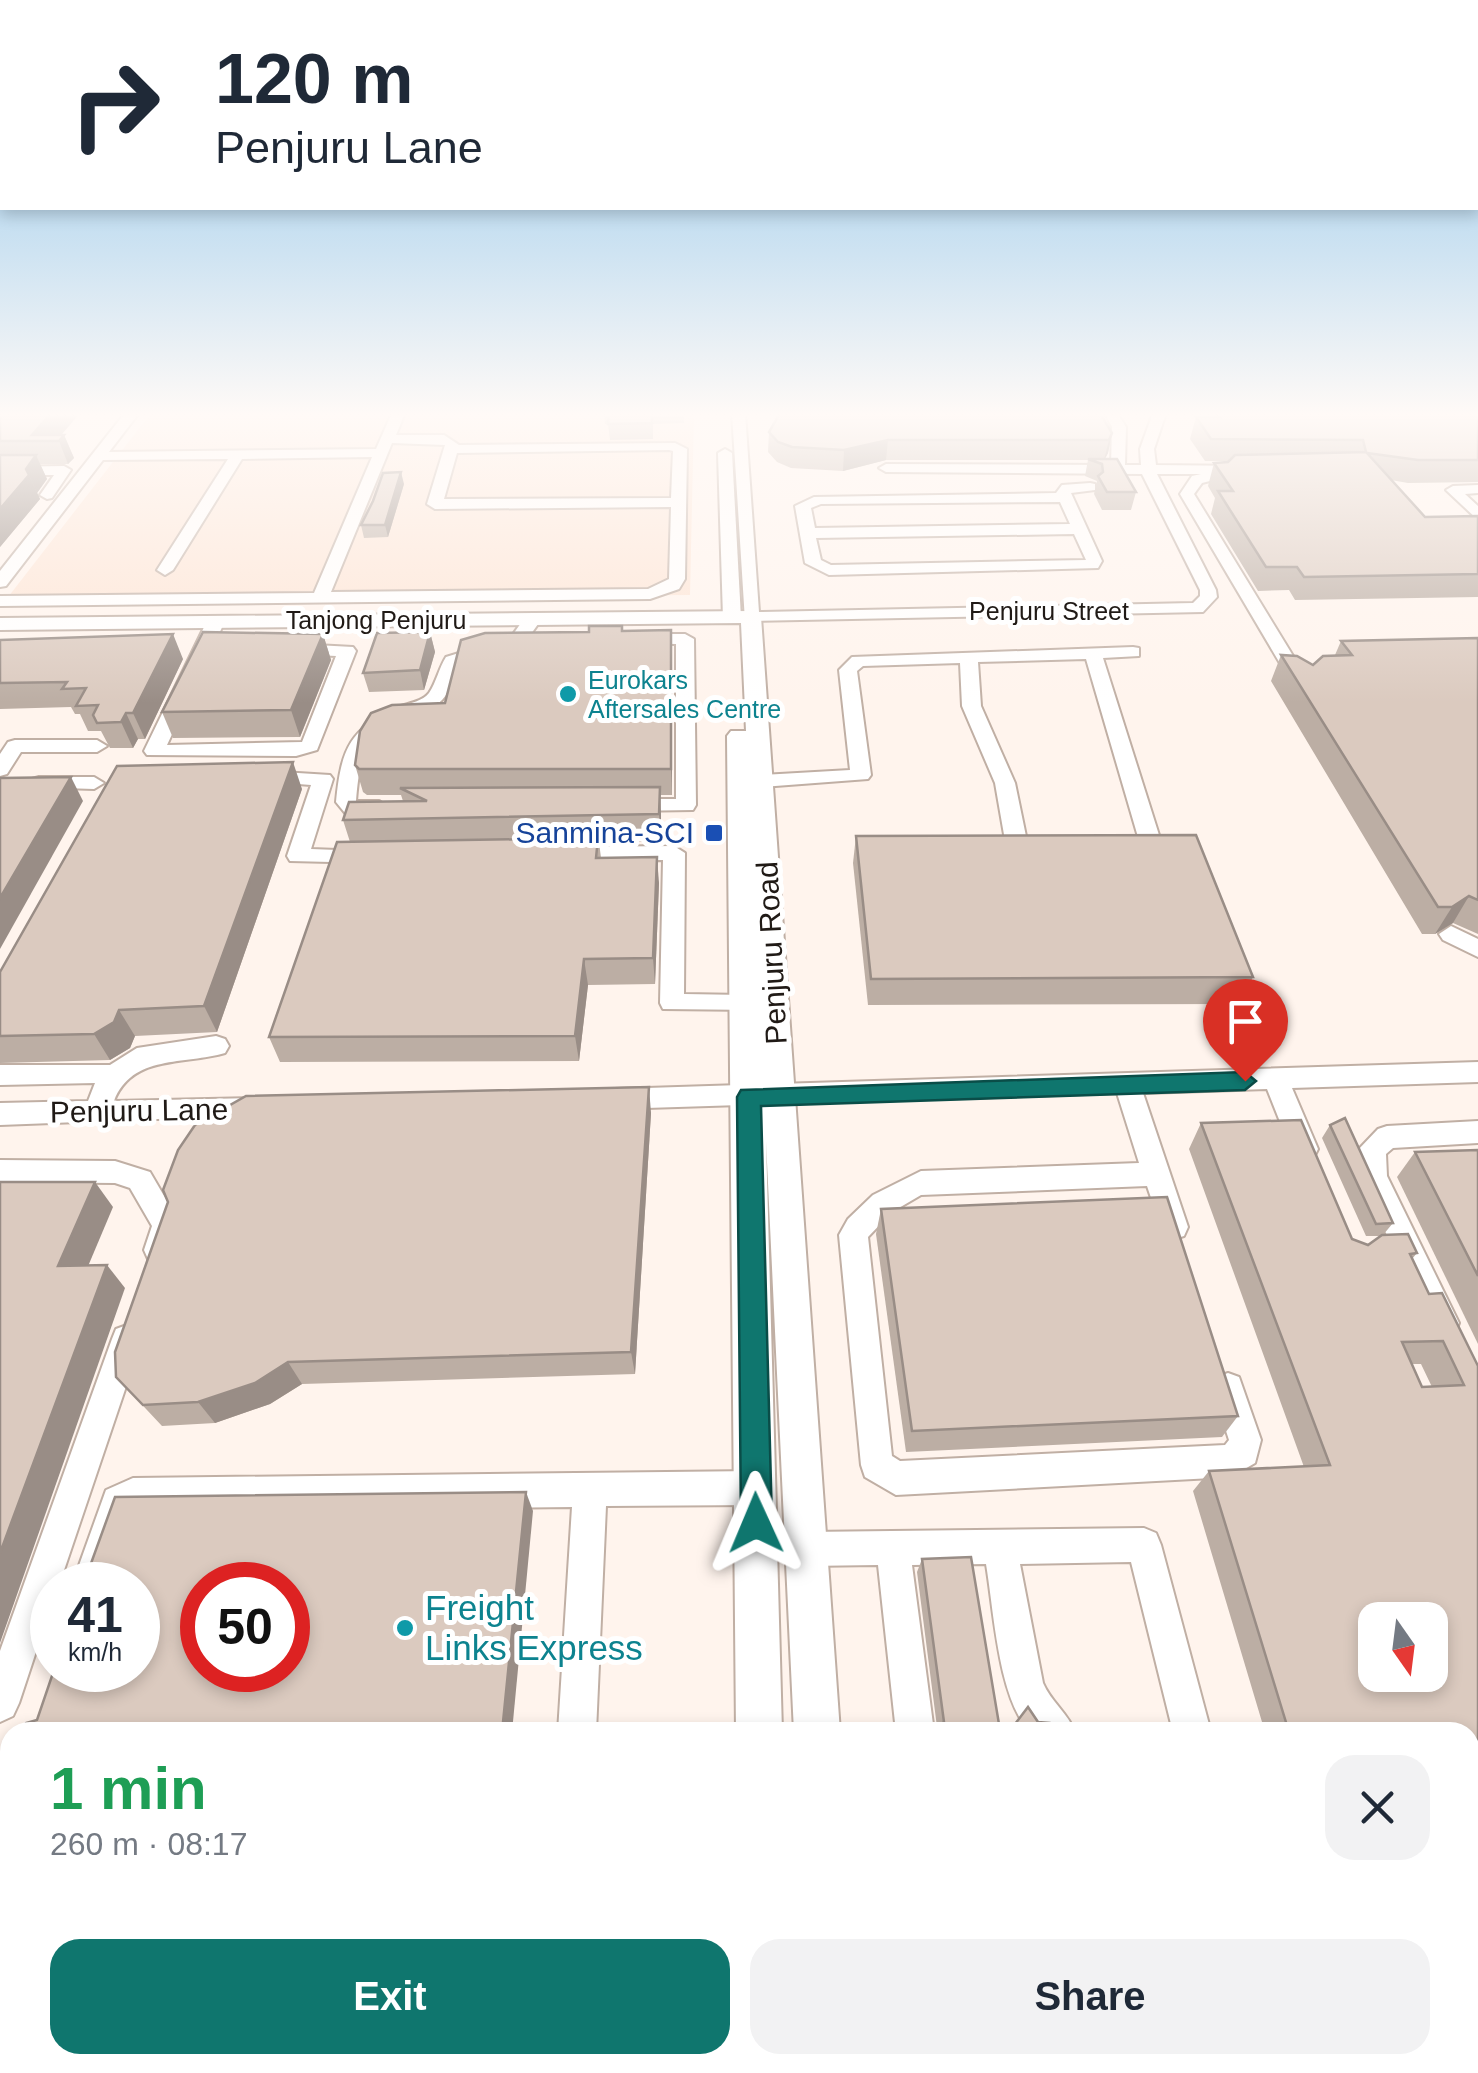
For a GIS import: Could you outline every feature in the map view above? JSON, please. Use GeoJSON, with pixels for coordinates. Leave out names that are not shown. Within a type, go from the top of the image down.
{"type":"FeatureCollection","features":[{"type":"Feature","properties":{"kind":"main road","name":"Tanjong Penjuru"},"geometry":{"type":"LineString","coordinates":[[0,624],[216,621],[528,634],[742,617]]}},
{"type":"Feature","properties":{"kind":"main road","name":"Penjuru Road"},"geometry":{"type":"LineString","coordinates":[[742,617],[762,781],[765,1096],[756,1488],[759,1722]]}},
{"type":"Feature","properties":{"kind":"main road","name":"Penjuru Road"},"geometry":{"type":"LineString","coordinates":[[742,617],[744,1004],[765,1096],[807,1549],[816,1722]]}},
{"type":"Feature","properties":{"kind":"street"},"geometry":{"type":"LineString","coordinates":[[0,554],[35,510]]}},
{"type":"Feature","properties":{"kind":"street"},"geometry":{"type":"LineString","coordinates":[[0,582],[56,510]]}},
{"type":"Feature","properties":{"kind":"street"},"geometry":{"type":"LineString","coordinates":[[165,570],[203,510]]}},
{"type":"Feature","properties":{"kind":"street"},"geometry":{"type":"LineString","coordinates":[[320,599],[357,510]]}},
{"type":"Feature","properties":{"kind":"street"},"geometry":{"type":"LineString","coordinates":[[0,601],[650,594],[673,585],[677,579],[681,510]]}},
{"type":"Feature","properties":{"kind":"street","name":"Penjuru Road"},"geometry":{"type":"LineString","coordinates":[[733,510],[742,617]]}},
{"type":"Feature","properties":{"kind":"street","name":"Penjuru Road"},"geometry":{"type":"LineString","coordinates":[[740,510],[742,617]]}},
{"type":"Feature","properties":{"kind":"street"},"geometry":{"type":"LineString","coordinates":[[804,510],[813,562],[829,570],[1092,565],[1094,561],[1071,510]]}},
{"type":"Feature","properties":{"kind":"street","name":"Penjuru Street"},"geometry":{"type":"LineString","coordinates":[[742,617],[1197,608],[1208,597],[1208,590],[1168,510]]}},
{"type":"Feature","properties":{"kind":"street"},"geometry":{"type":"LineString","coordinates":[[1197,510],[1300,682]]}},
{"type":"Feature","properties":{"kind":"street"},"geometry":{"type":"LineString","coordinates":[[808,533],[1080,529]]}},
{"type":"Feature","properties":{"kind":"street"},"geometry":{"type":"LineString","coordinates":[[216,621],[212,650],[154,751],[296,750],[310,746],[347,651],[281,649]]}},
{"type":"Feature","properties":{"kind":"street"},"geometry":{"type":"LineString","coordinates":[[396,808],[348,806],[349,768],[360,740],[372,724],[438,695],[447,668],[458,657],[528,634]]}},
{"type":"Feature","properties":{"kind":"street"},"geometry":{"type":"LineString","coordinates":[[609,806],[686,805],[686,639],[611,640]]}},
{"type":"Feature","properties":{"kind":"street"},"geometry":{"type":"LineString","coordinates":[[762,781],[861,775],[848,670],[858,661],[1133,652]]}},
{"type":"Feature","properties":{"kind":"street"},"geometry":{"type":"LineString","coordinates":[[1094,654],[1154,854]]}},
{"type":"Feature","properties":{"kind":"street"},"geometry":{"type":"LineString","coordinates":[[970,657],[964,679],[978,724],[1005,784],[1016,846]]}},
{"type":"Feature","properties":{"kind":"street"},"geometry":{"type":"LineString","coordinates":[[0,770],[15,746],[97,746]]}},
{"type":"Feature","properties":{"kind":"street"},"geometry":{"type":"LineString","coordinates":[[243,778],[323,779],[298,856],[384,857]]}},
{"type":"Feature","properties":{"kind":"street"},"geometry":{"type":"LineString","coordinates":[[0,784],[106,791]]}},
{"type":"Feature","properties":{"kind":"street"},"geometry":{"type":"LineString","coordinates":[[539,855],[674,852],[672,1003],[744,1004]]}},
{"type":"Feature","properties":{"kind":"street"},"geometry":{"type":"LineString","coordinates":[[1451,934],[1478,949]]}},
{"type":"Feature","properties":{"kind":"street"},"geometry":{"type":"LineString","coordinates":[[109,1080],[137,1058],[216,1046]]}},
{"type":"Feature","properties":{"kind":"street"},"geometry":{"type":"LineString","coordinates":[[580,1100],[1478,1072]]}},
{"type":"Feature","properties":{"kind":"street"},"geometry":{"type":"LineString","coordinates":[[0,1075],[108,1074],[98,1112]]}},
{"type":"Feature","properties":{"kind":"street"},"geometry":{"type":"LineString","coordinates":[[1276,1080],[1318,1181]]}},
{"type":"Feature","properties":{"kind":"street"},"geometry":{"type":"LineString","coordinates":[[1127,1084],[1182,1250]]}},
{"type":"Feature","properties":{"kind":"street","name":"Penjuru Lane"},"geometry":{"type":"LineString","coordinates":[[0,1114],[278,1108]]}},
{"type":"Feature","properties":{"kind":"street"},"geometry":{"type":"LineString","coordinates":[[1454,1344],[1373,1176],[1372,1150],[1388,1136],[1478,1132]]}},
{"type":"Feature","properties":{"kind":"street"},"geometry":{"type":"LineString","coordinates":[[0,1171],[115,1172],[140,1180],[167,1224],[148,1280]]}},
{"type":"Feature","properties":{"kind":"street"},"geometry":{"type":"LineString","coordinates":[[1157,1174],[921,1183],[904,1189],[858,1226],[854,1235],[875,1457],[882,1471],[896,1478],[1231,1461],[1243,1452],[1245,1440],[1220,1364]]}},
{"type":"Feature","properties":{"kind":"street"},"geometry":{"type":"LineString","coordinates":[[0,1702],[135,1316]]}},
{"type":"Feature","properties":{"kind":"street"},"geometry":{"type":"LineString","coordinates":[[98,1562],[118,1502],[133,1495],[756,1488]]}},
{"type":"Feature","properties":{"kind":"street"},"geometry":{"type":"LineString","coordinates":[[578,1722],[590,1489]]}},
{"type":"Feature","properties":{"kind":"street"},"geometry":{"type":"LineString","coordinates":[[807,1549],[1144,1545],[1189,1722]]}},
{"type":"Feature","properties":{"kind":"street"},"geometry":{"type":"LineString","coordinates":[[1000,1547],[1025,1683],[1035,1710],[1046,1722]]}},
{"type":"Feature","properties":{"kind":"street"},"geometry":{"type":"LineString","coordinates":[[893,1548],[914,1722]]}},
{"type":"Feature","properties":{"kind":"shaded area"},"geometry":{"type":"Polygon","coordinates":[[[76,510],[692,510],[690,595],[5,601],[76,510]]]}},
{"type":"Feature","properties":{"kind":"building"},"geometry":{"type":"Polygon","coordinates":[[[369,510],[390,510],[385,525],[361,525],[369,510]]]}},
{"type":"Feature","properties":{"kind":"building"},"geometry":{"type":"Polygon","coordinates":[[[1230,510],[1418,510],[1425,517],[1478,516],[1478,574],[1304,577],[1297,567],[1266,567],[1230,510]]]}},
{"type":"Feature","properties":{"kind":"building","name":"Eurokars Aftersales Centre"},"geometry":{"type":"Polygon","coordinates":[[[589,626],[622,626],[622,631],[671,630],[671,769],[359,769],[355,765],[360,731],[371,713],[392,705],[445,703],[461,640],[485,633],[589,632],[589,626]]]}},
{"type":"Feature","properties":{"kind":"building"},"geometry":{"type":"Polygon","coordinates":[[[203,632],[323,634],[291,710],[162,712],[203,632]]]}},
{"type":"Feature","properties":{"kind":"building"},"geometry":{"type":"Polygon","coordinates":[[[430,632],[420,670],[363,673],[377,633],[430,632]]]}},
{"type":"Feature","properties":{"kind":"building"},"geometry":{"type":"Polygon","coordinates":[[[173,634],[133,713],[126,713],[121,722],[97,723],[93,715],[98,705],[76,706],[86,688],[62,689],[67,682],[0,683],[0,640],[173,634]]]}},
{"type":"Feature","properties":{"kind":"building"},"geometry":{"type":"Polygon","coordinates":[[[1478,638],[1478,900],[1469,896],[1452,907],[1438,907],[1281,655],[1297,656],[1313,665],[1323,656],[1352,655],[1341,641],[1478,638]]]}},
{"type":"Feature","properties":{"kind":"building"},"geometry":{"type":"Polygon","coordinates":[[[293,762],[204,1006],[119,1010],[114,1022],[94,1034],[0,1036],[0,972],[117,766],[293,762]]]}},
{"type":"Feature","properties":{"kind":"building"},"geometry":{"type":"Polygon","coordinates":[[[71,777],[0,898],[0,778],[71,777]]]}},
{"type":"Feature","properties":{"kind":"building"},"geometry":{"type":"Polygon","coordinates":[[[660,787],[659,814],[343,820],[349,802],[427,801],[400,788],[660,787]]]}},
{"type":"Feature","properties":{"kind":"building"},"geometry":{"type":"Polygon","coordinates":[[[1196,835],[1253,977],[871,979],[856,836],[1196,835]]]}},
{"type":"Feature","properties":{"kind":"building"},"geometry":{"type":"Polygon","coordinates":[[[598,838],[596,858],[657,857],[653,958],[584,959],[575,1036],[269,1037],[337,842],[598,838]]]}},
{"type":"Feature","properties":{"kind":"building"},"geometry":{"type":"Polygon","coordinates":[[[649,1087],[631,1352],[288,1362],[255,1383],[198,1402],[143,1405],[116,1377],[115,1352],[168,1202],[163,1190],[178,1150],[195,1125],[246,1096],[649,1087]]]}},
{"type":"Feature","properties":{"kind":"building"},"geometry":{"type":"Polygon","coordinates":[[[1345,1118],[1393,1223],[1376,1224],[1330,1125],[1345,1118]]]}},
{"type":"Feature","properties":{"kind":"building"},"geometry":{"type":"Polygon","coordinates":[[[1301,1120],[1352,1239],[1368,1245],[1382,1235],[1408,1234],[1417,1253],[1410,1254],[1429,1294],[1442,1293],[1478,1366],[1478,1722],[1286,1722],[1209,1471],[1330,1465],[1201,1123],[1301,1120]],[[1443,1341],[1402,1342],[1422,1387],[1464,1385],[1443,1341]]]}},
{"type":"Feature","properties":{"kind":"building"},"geometry":{"type":"Polygon","coordinates":[[[1478,1150],[1478,1276],[1415,1152],[1478,1150]]]}},
{"type":"Feature","properties":{"kind":"building"},"geometry":{"type":"Polygon","coordinates":[[[0,1182],[95,1182],[58,1266],[107,1265],[0,1553],[0,1182]]]}},
{"type":"Feature","properties":{"kind":"building"},"geometry":{"type":"Polygon","coordinates":[[[1167,1197],[1238,1416],[912,1431],[881,1209],[1167,1197]]]}},
{"type":"Feature","properties":{"kind":"building","name":"Freight Links Express"},"geometry":{"type":"Polygon","coordinates":[[[526,1492],[503,1722],[30,1722],[37,1720],[47,1692],[160,1692],[160,1562],[92,1562],[115,1497],[526,1492]]]}},
{"type":"Feature","properties":{"kind":"building"},"geometry":{"type":"Polygon","coordinates":[[[971,1557],[999,1722],[944,1722],[922,1559],[971,1557]]]}},
{"type":"Feature","properties":{"kind":"building"},"geometry":{"type":"Polygon","coordinates":[[[1028,1707],[1038,1722],[1017,1722],[1028,1707]]]}},
{"type":"Feature","properties":{"kind":"place","name":"Eurokars Aftersales Centre"},"geometry":{"type":"Point","coordinates":[568,694]}},
{"type":"Feature","properties":{"kind":"place","name":"Sanmina-SCI"},"geometry":{"type":"Point","coordinates":[714,833]}},
{"type":"Feature","properties":{"kind":"place","name":"Freight Links Express"},"geometry":{"type":"Point","coordinates":[405,1628]}},
{"type":"Feature","properties":{"kind":"route"},"geometry":{"type":"LineString","coordinates":[[756,1523],[749,1097],[1245,1081]]}}]}
